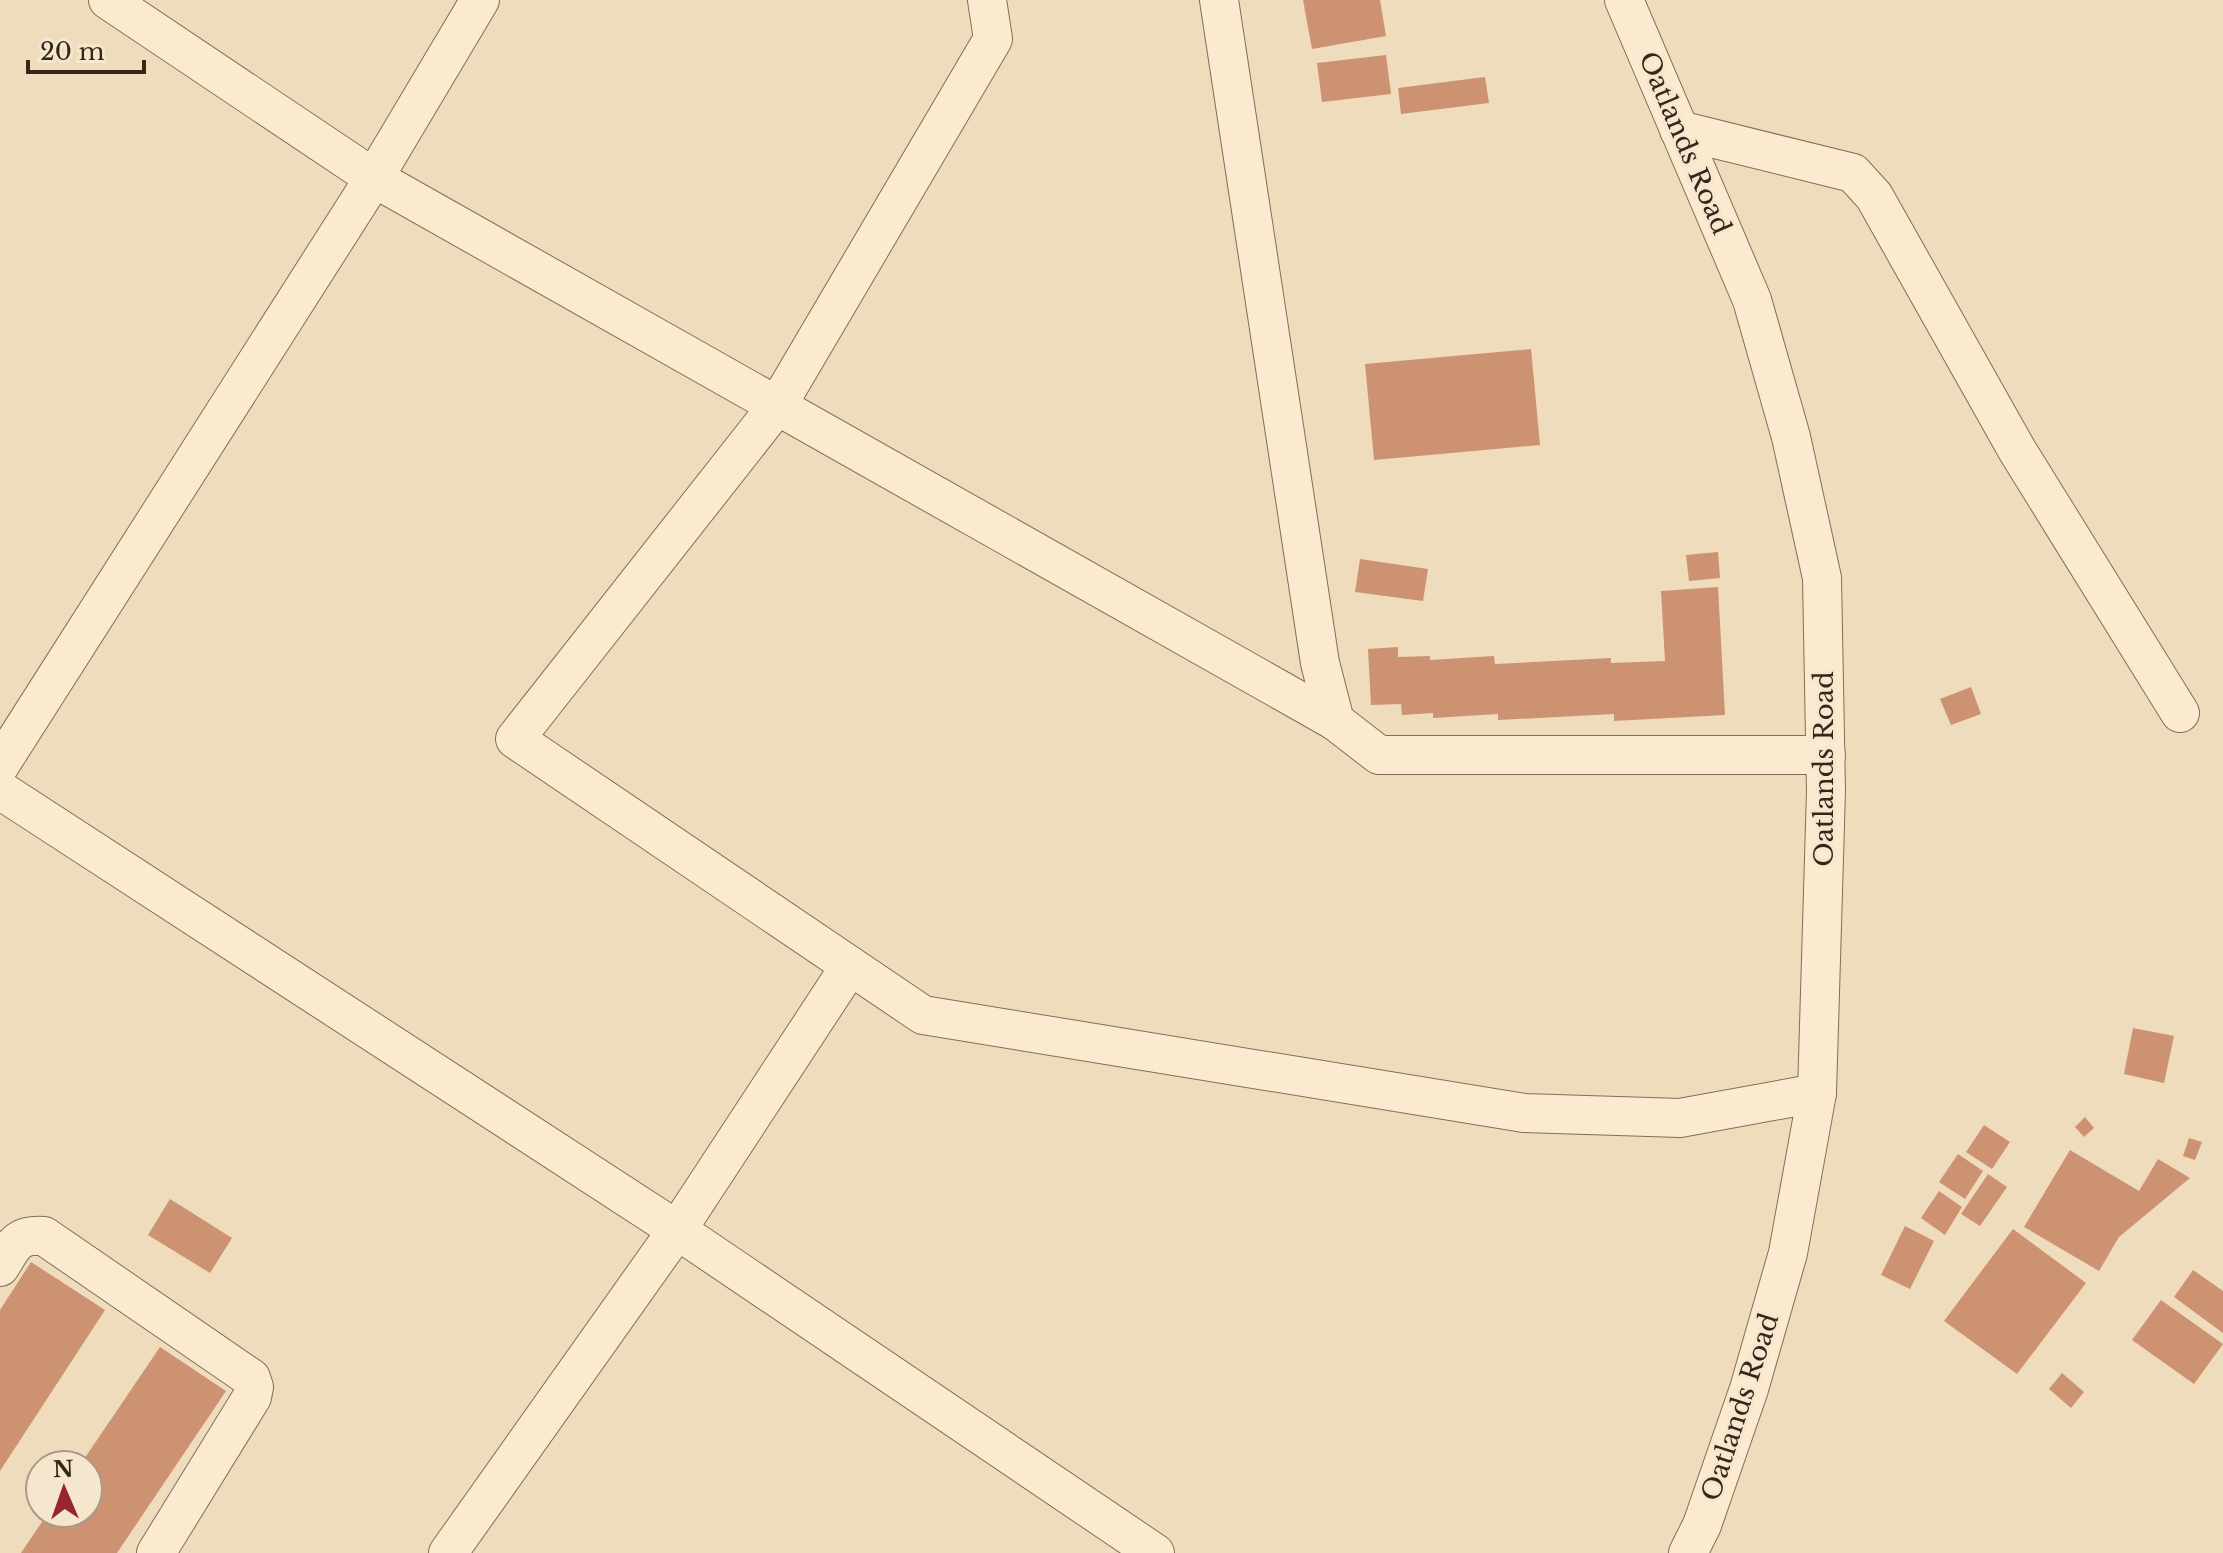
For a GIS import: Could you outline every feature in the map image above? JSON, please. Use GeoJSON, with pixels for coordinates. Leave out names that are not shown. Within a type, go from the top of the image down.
{"type":"FeatureCollection","features":[{"type":"Feature","properties":{"kind":"street"},"geometry":{"type":"LineString","coordinates":[[108,0],[374,178],[1335,721],[1379,755],[1826,755]]}},
{"type":"Feature","properties":{"kind":"street"},"geometry":{"type":"LineString","coordinates":[[0,765],[374,178],[480,0]]}},
{"type":"Feature","properties":{"kind":"street"},"geometry":{"type":"LineString","coordinates":[[987,0],[993,39],[777,406],[515,739],[923,1015],[1524,1113],[1680,1118],[1817,1093]]}},
{"type":"Feature","properties":{"kind":"street"},"geometry":{"type":"LineString","coordinates":[[1219,0],[1320,663],[1335,721]]}},
{"type":"Feature","properties":{"kind":"street","name":"Oatlands Road"},"geometry":{"type":"LineString","coordinates":[[1624,0],[1752,300],[1791,437],[1822,578],[1826,755],[1817,1093],[1788,1253],[1749,1389],[1702,1525],[1688,1553]]}},
{"type":"Feature","properties":{"kind":"street"},"geometry":{"type":"LineString","coordinates":[[1679,130],[1853,173],[1874,196],[2017,450],[2180,713]]}},
{"type":"Feature","properties":{"kind":"street"},"geometry":{"type":"LineString","coordinates":[[0,790],[677,1230],[1155,1553]]}},
{"type":"Feature","properties":{"kind":"street"},"geometry":{"type":"LineString","coordinates":[[448,1553],[677,1230],[850,966]]}},
{"type":"Feature","properties":{"kind":"street"},"geometry":{"type":"LineString","coordinates":[[0,1267],[19,1239],[30,1235],[44,1236],[251,1378],[254,1387],[252,1397],[156,1553]]}},
{"type":"Feature","properties":{"kind":"building"},"geometry":{"type":"Polygon","coordinates":[[[1303,0],[1380,0],[1386,36],[1312,49],[1303,0]]]}},
{"type":"Feature","properties":{"kind":"building"},"geometry":{"type":"Polygon","coordinates":[[[1386,55],[1391,94],[1322,102],[1317,63],[1386,55]]]}},
{"type":"Feature","properties":{"kind":"building"},"geometry":{"type":"Polygon","coordinates":[[[1485,77],[1489,103],[1401,114],[1398,88],[1485,77]]]}},
{"type":"Feature","properties":{"kind":"building"},"geometry":{"type":"Polygon","coordinates":[[[1531,349],[1540,445],[1374,460],[1365,364],[1531,349]]]}},
{"type":"Feature","properties":{"kind":"building"},"geometry":{"type":"Polygon","coordinates":[[[1718,552],[1720,578],[1689,581],[1686,555],[1718,552]]]}},
{"type":"Feature","properties":{"kind":"building"},"geometry":{"type":"Polygon","coordinates":[[[1360,559],[1428,569],[1423,601],[1355,592],[1360,559]]]}},
{"type":"Feature","properties":{"kind":"building"},"geometry":{"type":"Polygon","coordinates":[[[1718,587],[1725,715],[1614,721],[1614,714],[1498,720],[1498,714],[1433,718],[1433,713],[1402,715],[1401,704],[1371,705],[1368,649],[1398,647],[1398,657],[1430,656],[1430,660],[1494,656],[1495,664],[1611,658],[1611,663],[1665,661],[1661,591],[1718,587]]]}},
{"type":"Feature","properties":{"kind":"building"},"geometry":{"type":"Polygon","coordinates":[[[1971,687],[1981,714],[1951,725],[1940,699],[1971,687]]]}},
{"type":"Feature","properties":{"kind":"building"},"geometry":{"type":"Polygon","coordinates":[[[2133,1028],[2174,1036],[2164,1083],[2124,1074],[2133,1028]]]}},
{"type":"Feature","properties":{"kind":"building"},"geometry":{"type":"Polygon","coordinates":[[[2085,1117],[2094,1128],[2084,1137],[2075,1127],[2085,1117]]]}},
{"type":"Feature","properties":{"kind":"building"},"geometry":{"type":"Polygon","coordinates":[[[1984,1125],[2010,1142],[1992,1169],[1966,1152],[1984,1125]]]}},
{"type":"Feature","properties":{"kind":"building"},"geometry":{"type":"Polygon","coordinates":[[[2189,1138],[2202,1142],[2195,1160],[2183,1156],[2189,1138]]]}},
{"type":"Feature","properties":{"kind":"building"},"geometry":{"type":"Polygon","coordinates":[[[2070,1150],[2139,1191],[2158,1159],[2190,1178],[2119,1237],[2099,1271],[2024,1227],[2070,1150]]]}},
{"type":"Feature","properties":{"kind":"building"},"geometry":{"type":"Polygon","coordinates":[[[1958,1154],[1983,1171],[1965,1199],[1939,1182],[1958,1154]]]}},
{"type":"Feature","properties":{"kind":"building"},"geometry":{"type":"Polygon","coordinates":[[[1988,1174],[2007,1187],[1980,1226],[1961,1214],[1988,1174]]]}},
{"type":"Feature","properties":{"kind":"building"},"geometry":{"type":"Polygon","coordinates":[[[1939,1191],[1962,1207],[1945,1235],[1921,1218],[1939,1191]]]}},
{"type":"Feature","properties":{"kind":"building"},"geometry":{"type":"Polygon","coordinates":[[[170,1199],[232,1238],[210,1273],[148,1235],[170,1199]]]}},
{"type":"Feature","properties":{"kind":"building"},"geometry":{"type":"Polygon","coordinates":[[[1905,1226],[1934,1241],[1910,1289],[1881,1275],[1905,1226]]]}},
{"type":"Feature","properties":{"kind":"building"},"geometry":{"type":"Polygon","coordinates":[[[2013,1229],[2086,1283],[2017,1374],[1944,1321],[2013,1229]]]}},
{"type":"Feature","properties":{"kind":"building"},"geometry":{"type":"Polygon","coordinates":[[[31,1262],[105,1310],[0,1471],[0,1310],[31,1262]]]}},
{"type":"Feature","properties":{"kind":"building"},"geometry":{"type":"Polygon","coordinates":[[[2193,1270],[2223,1291],[2223,1333],[2174,1297],[2193,1270]]]}},
{"type":"Feature","properties":{"kind":"building"},"geometry":{"type":"Polygon","coordinates":[[[2161,1300],[2223,1344],[2194,1384],[2132,1340],[2161,1300]]]}},
{"type":"Feature","properties":{"kind":"building"},"geometry":{"type":"Polygon","coordinates":[[[160,1347],[226,1391],[117,1553],[21,1553],[37,1529],[104,1529],[104,1449],[91,1449],[160,1347]]]}},
{"type":"Feature","properties":{"kind":"building"},"geometry":{"type":"Polygon","coordinates":[[[2062,1373],[2084,1392],[2071,1408],[2049,1389],[2062,1373]]]}}]}
